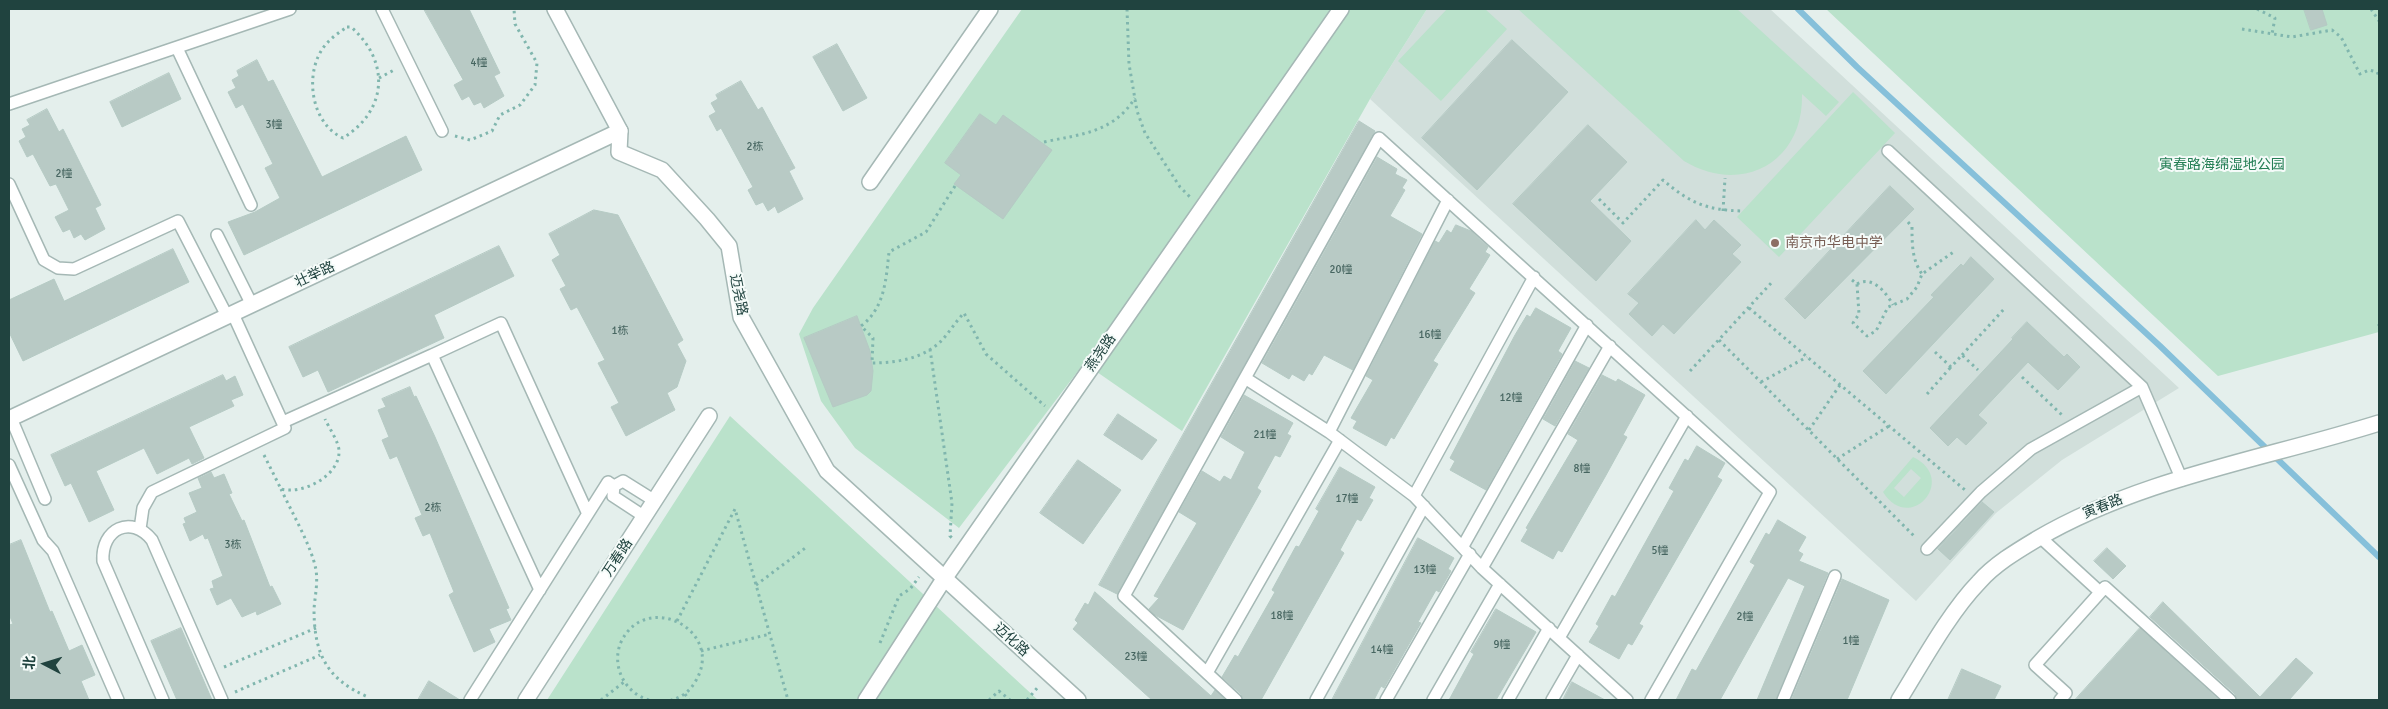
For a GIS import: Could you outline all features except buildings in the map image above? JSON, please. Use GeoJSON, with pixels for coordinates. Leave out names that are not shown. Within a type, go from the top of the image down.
{"type":"FeatureCollection","features":[{"type":"Feature","properties":{"kind":"street","name":"迈尧路"},"geometry":{"type":"LineString","coordinates":[[555,9],[620,131],[619,152],[662,170],[707,218],[729,246],[741,317],[827,471],[944,579]]}},
{"type":"Feature","properties":{"kind":"street"},"geometry":{"type":"LineString","coordinates":[[870,182],[990,9]]}},
{"type":"Feature","properties":{"kind":"street","name":"燕尧路"},"geometry":{"type":"LineString","coordinates":[[866,700],[965,548],[1341,9]]}},
{"type":"Feature","properties":{"kind":"street","name":"壮举路"},"geometry":{"type":"LineString","coordinates":[[10,418],[620,131]]}},
{"type":"Feature","properties":{"kind":"street","name":"万春路"},"geometry":{"type":"LineString","coordinates":[[526,700],[709,416]]}},
{"type":"Feature","properties":{"kind":"street","name":"寅春路"},"geometry":{"type":"LineString","coordinates":[[1898,700],[1944,628],[1979,582],[2014,552],[2040,537],[2072,519],[2129,496],[2244,460],[2324,440],[2379,423]]}},
{"type":"Feature","properties":{"kind":"street","name":"迈化路"},"geometry":{"type":"LineString","coordinates":[[944,579],[1078,700]]}},
{"type":"Feature","properties":{"kind":"lane"},"geometry":{"type":"LineString","coordinates":[[9,104],[290,9]]}},
{"type":"Feature","properties":{"kind":"lane"},"geometry":{"type":"LineString","coordinates":[[382,9],[442,131]]}},
{"type":"Feature","properties":{"kind":"lane"},"geometry":{"type":"LineString","coordinates":[[177,48],[251,206]]}},
{"type":"Feature","properties":{"kind":"lane"},"geometry":{"type":"LineString","coordinates":[[1236,700],[1124,596],[1380,138],[1770,492],[1651,700]]}},
{"type":"Feature","properties":{"kind":"lane"},"geometry":{"type":"LineString","coordinates":[[1888,151],[2142,387],[2182,480]]}},
{"type":"Feature","properties":{"kind":"lane"},"geometry":{"type":"LineString","coordinates":[[9,184],[44,260],[58,268],[74,269],[178,221],[230,315],[283,422],[285,428],[152,492],[143,508],[140,529]]}},
{"type":"Feature","properties":{"kind":"lane"},"geometry":{"type":"LineString","coordinates":[[1329,432],[1448,200]]}},
{"type":"Feature","properties":{"kind":"lane"},"geometry":{"type":"LineString","coordinates":[[217,235],[252,305]]}},
{"type":"Feature","properties":{"kind":"lane"},"geometry":{"type":"LineString","coordinates":[[1414,496],[1534,277]]}},
{"type":"Feature","properties":{"kind":"lane"},"geometry":{"type":"LineString","coordinates":[[283,422],[501,323],[587,512]]}},
{"type":"Feature","properties":{"kind":"lane"},"geometry":{"type":"LineString","coordinates":[[1386,700],[1587,325]]}},
{"type":"Feature","properties":{"kind":"lane"},"geometry":{"type":"LineString","coordinates":[[1482,568],[1610,346]]}},
{"type":"Feature","properties":{"kind":"lane"},"geometry":{"type":"LineString","coordinates":[[432,355],[540,590]]}},
{"type":"Feature","properties":{"kind":"lane"},"geometry":{"type":"LineString","coordinates":[[1245,378],[1329,432],[1414,496],[1482,568],[1624,699]]}},
{"type":"Feature","properties":{"kind":"lane"},"geometry":{"type":"LineString","coordinates":[[1927,550],[1975,498],[2031,450],[2142,387]]}},
{"type":"Feature","properties":{"kind":"lane"},"geometry":{"type":"LineString","coordinates":[[1559,638],[1687,416]]}},
{"type":"Feature","properties":{"kind":"lane"},"geometry":{"type":"LineString","coordinates":[[10,418],[45,498]]}},
{"type":"Feature","properties":{"kind":"lane"},"geometry":{"type":"LineString","coordinates":[[1207,673],[1340,440]]}},
{"type":"Feature","properties":{"kind":"lane"},"geometry":{"type":"LineString","coordinates":[[9,464],[43,540],[53,551],[118,700]]}},
{"type":"Feature","properties":{"kind":"lane"},"geometry":{"type":"LineString","coordinates":[[614,486],[623,481],[655,502]]}},
{"type":"Feature","properties":{"kind":"lane"},"geometry":{"type":"LineString","coordinates":[[470,700],[587,512],[608,482],[614,486]]}},
{"type":"Feature","properties":{"kind":"lane"},"geometry":{"type":"LineString","coordinates":[[614,486],[613,496],[645,517]]}},
{"type":"Feature","properties":{"kind":"lane"},"geometry":{"type":"LineString","coordinates":[[1316,700],[1424,506]]}},
{"type":"Feature","properties":{"kind":"lane"},"geometry":{"type":"LineString","coordinates":[[163,700],[103,561],[104,543],[109,536],[124,527],[140,529],[152,540],[222,699]]}},
{"type":"Feature","properties":{"kind":"lane"},"geometry":{"type":"LineString","coordinates":[[2040,537],[2100,592]]}},
{"type":"Feature","properties":{"kind":"lane"},"geometry":{"type":"LineString","coordinates":[[1783,700],[1835,576]]}},
{"type":"Feature","properties":{"kind":"lane"},"geometry":{"type":"LineString","coordinates":[[1433,700],[1500,584]]}},
{"type":"Feature","properties":{"kind":"lane"},"geometry":{"type":"LineString","coordinates":[[2060,700],[2066,693],[2035,665],[2105,587],[2230,700]]}},
{"type":"Feature","properties":{"kind":"lane"},"geometry":{"type":"LineString","coordinates":[[1508,700],[1549,628]]}},
{"type":"Feature","properties":{"kind":"lane"},"geometry":{"type":"LineString","coordinates":[[1552,700],[1578,655]]}},
{"type":"Feature","properties":{"kind":"path"},"geometry":{"type":"LineString","coordinates":[[442,131],[470,140],[492,131],[500,115],[520,104],[535,85],[536,63],[515,24],[514,9]]}},
{"type":"Feature","properties":{"kind":"path"},"geometry":{"type":"LineString","coordinates":[[1127,9],[1129,64],[1137,111],[1145,132],[1180,187],[1201,208]]}},
{"type":"Feature","properties":{"kind":"path"},"geometry":{"type":"LineString","coordinates":[[2257,9],[2275,18],[2272,34]]}},
{"type":"Feature","properties":{"kind":"path"},"geometry":{"type":"LineString","coordinates":[[2371,9],[2379,21]]}},
{"type":"Feature","properties":{"kind":"path"},"geometry":{"type":"LineString","coordinates":[[347,27],[351,27],[369,45],[375,57],[379,83],[372,110],[365,121],[343,138],[331,130],[316,108],[312,83],[314,69],[322,50],[336,34],[347,27]]}},
{"type":"Feature","properties":{"kind":"path"},"geometry":{"type":"LineString","coordinates":[[2242,29],[2292,37],[2332,30],[2341,37],[2360,74],[2369,70],[2377,72],[2379,76]]}},
{"type":"Feature","properties":{"kind":"path"},"geometry":{"type":"LineString","coordinates":[[1044,142],[1108,126],[1120,118],[1135,98]]}},
{"type":"Feature","properties":{"kind":"path"},"geometry":{"type":"LineString","coordinates":[[1723,211],[1725,178]]}},
{"type":"Feature","properties":{"kind":"path"},"geometry":{"type":"LineString","coordinates":[[1599,199],[1623,223],[1663,180],[1681,195],[1709,209],[1742,211]]}},
{"type":"Feature","properties":{"kind":"path"},"geometry":{"type":"LineString","coordinates":[[955,186],[926,232],[889,252],[884,295],[870,319],[861,326],[873,338],[872,363],[887,363],[921,354],[940,342],[964,312],[986,354],[1034,398],[1057,416]]}},
{"type":"Feature","properties":{"kind":"path"},"geometry":{"type":"LineString","coordinates":[[1908,222],[1912,227],[1916,265],[1922,274]]}},
{"type":"Feature","properties":{"kind":"path"},"geometry":{"type":"LineString","coordinates":[[1852,280],[1857,284],[1859,314],[1853,323],[1867,336],[1876,331],[1881,318],[1888,308],[1907,298],[1917,287],[1922,274],[1955,252]]}},
{"type":"Feature","properties":{"kind":"path"},"geometry":{"type":"LineString","coordinates":[[1690,371],[1774,281]]}},
{"type":"Feature","properties":{"kind":"path"},"geometry":{"type":"LineString","coordinates":[[1857,284],[1863,281],[1870,281],[1889,299],[1892,305]]}},
{"type":"Feature","properties":{"kind":"path"},"geometry":{"type":"LineString","coordinates":[[1749,308],[1975,498]]}},
{"type":"Feature","properties":{"kind":"path"},"geometry":{"type":"LineString","coordinates":[[1927,394],[2005,308]]}},
{"type":"Feature","properties":{"kind":"path"},"geometry":{"type":"LineString","coordinates":[[1719,340],[1927,550]]}},
{"type":"Feature","properties":{"kind":"path"},"geometry":{"type":"LineString","coordinates":[[930,349],[952,503],[950,536],[965,548]]}},
{"type":"Feature","properties":{"kind":"path"},"geometry":{"type":"LineString","coordinates":[[1935,352],[1951,367]]}},
{"type":"Feature","properties":{"kind":"path"},"geometry":{"type":"LineString","coordinates":[[1962,355],[1978,370]]}},
{"type":"Feature","properties":{"kind":"path"},"geometry":{"type":"LineString","coordinates":[[1761,382],[1807,357]]}},
{"type":"Feature","properties":{"kind":"path"},"geometry":{"type":"LineString","coordinates":[[2022,377],[2074,425]]}},
{"type":"Feature","properties":{"kind":"path"},"geometry":{"type":"LineString","coordinates":[[1809,430],[1840,385]]}},
{"type":"Feature","properties":{"kind":"path"},"geometry":{"type":"LineString","coordinates":[[281,489],[290,492],[304,488],[331,473],[338,461],[340,450],[319,406]]}},
{"type":"Feature","properties":{"kind":"path"},"geometry":{"type":"LineString","coordinates":[[1837,459],[1889,426]]}},
{"type":"Feature","properties":{"kind":"path"},"geometry":{"type":"LineString","coordinates":[[258,441],[313,560],[316,582],[314,611],[320,655],[339,680],[368,697]]}},
{"type":"Feature","properties":{"kind":"path"},"geometry":{"type":"LineString","coordinates":[[677,621],[735,509],[788,700]]}},
{"type":"Feature","properties":{"kind":"path"},"geometry":{"type":"LineString","coordinates":[[756,585],[808,546]]}},
{"type":"Feature","properties":{"kind":"path"},"geometry":{"type":"LineString","coordinates":[[879,646],[900,596],[910,588],[929,565]]}},
{"type":"Feature","properties":{"kind":"path"},"geometry":{"type":"LineString","coordinates":[[649,700],[633,693],[624,682],[618,664],[618,653],[627,633],[645,620],[661,617],[687,626],[694,635],[701,651],[702,666],[699,677],[685,694],[671,700]]}},
{"type":"Feature","properties":{"kind":"path"},"geometry":{"type":"LineString","coordinates":[[210,673],[316,628]]}},
{"type":"Feature","properties":{"kind":"path"},"geometry":{"type":"LineString","coordinates":[[701,651],[770,634]]}},
{"type":"Feature","properties":{"kind":"path"},"geometry":{"type":"LineString","coordinates":[[222,699],[320,655]]}},
{"type":"Feature","properties":{"kind":"path"},"geometry":{"type":"LineString","coordinates":[[600,700],[624,682]]}},
{"type":"Feature","properties":{"kind":"path"},"geometry":{"type":"LineString","coordinates":[[989,700],[999,691],[1010,700]]}},
{"type":"Feature","properties":{"kind":"path"},"geometry":{"type":"LineString","coordinates":[[685,694],[689,700]]}},
{"type":"Feature","properties":{"kind":"shaded area","name":"南京市华电中学"},"geometry":{"type":"Polygon","coordinates":[[[1427,9],[1770,9],[2179,388],[2062,460],[1996,513],[1916,601],[1370,99],[1427,9]]]}},
{"type":"Feature","properties":{"kind":"green space"},"geometry":{"type":"Polygon","coordinates":[[[1022,9],[1427,9],[1370,99],[1182,431],[1084,363],[959,528],[855,448],[821,401],[799,334],[813,308],[1022,9]]]}},
{"type":"Feature","properties":{"kind":"green space"},"geometry":{"type":"Polygon","coordinates":[[[1447,9],[1485,9],[1507,29],[1441,101],[1398,61],[1447,9]]]}},
{"type":"Feature","properties":{"kind":"green space"},"geometry":{"type":"Polygon","coordinates":[[[1518,9],[1737,9],[1839,102],[1826,116],[1802,94],[1800,118],[1793,138],[1781,154],[1766,166],[1747,173],[1727,175],[1706,171],[1684,161],[1518,9]]]}},
{"type":"Feature","properties":{"kind":"green space","name":"寅春路海绵湿地公园"},"geometry":{"type":"Polygon","coordinates":[[[1826,9],[2379,9],[2379,332],[2218,376],[1826,9]]]}},
{"type":"Feature","properties":{"kind":"green space"},"geometry":{"type":"Polygon","coordinates":[[[1853,92],[1895,133],[1779,257],[1737,217],[1853,92]]]}},
{"type":"Feature","properties":{"kind":"green space"},"geometry":{"type":"Polygon","coordinates":[[[730,416],[1038,700],[547,700],[730,416]]]}},
{"type":"Feature","properties":{"kind":"green space"},"geometry":{"type":"Polygon","coordinates":[[[1913,457],[1926,467],[1932,478],[1931,489],[1925,499],[1916,506],[1906,508],[1894,504],[1883,492],[1913,457]],[[1911,469],[1894,488],[1904,497],[1921,478],[1911,469]]]}},
{"type":"Feature","properties":{"kind":"waterway"},"geometry":{"type":"LineString","coordinates":[[1798,9],[1857,67],[2160,346],[2379,557]]}},
{"type":"Feature","properties":{"kind":"place","name":"南京市华电中学"},"geometry":{"type":"Point","coordinates":[1775,243]}}]}
